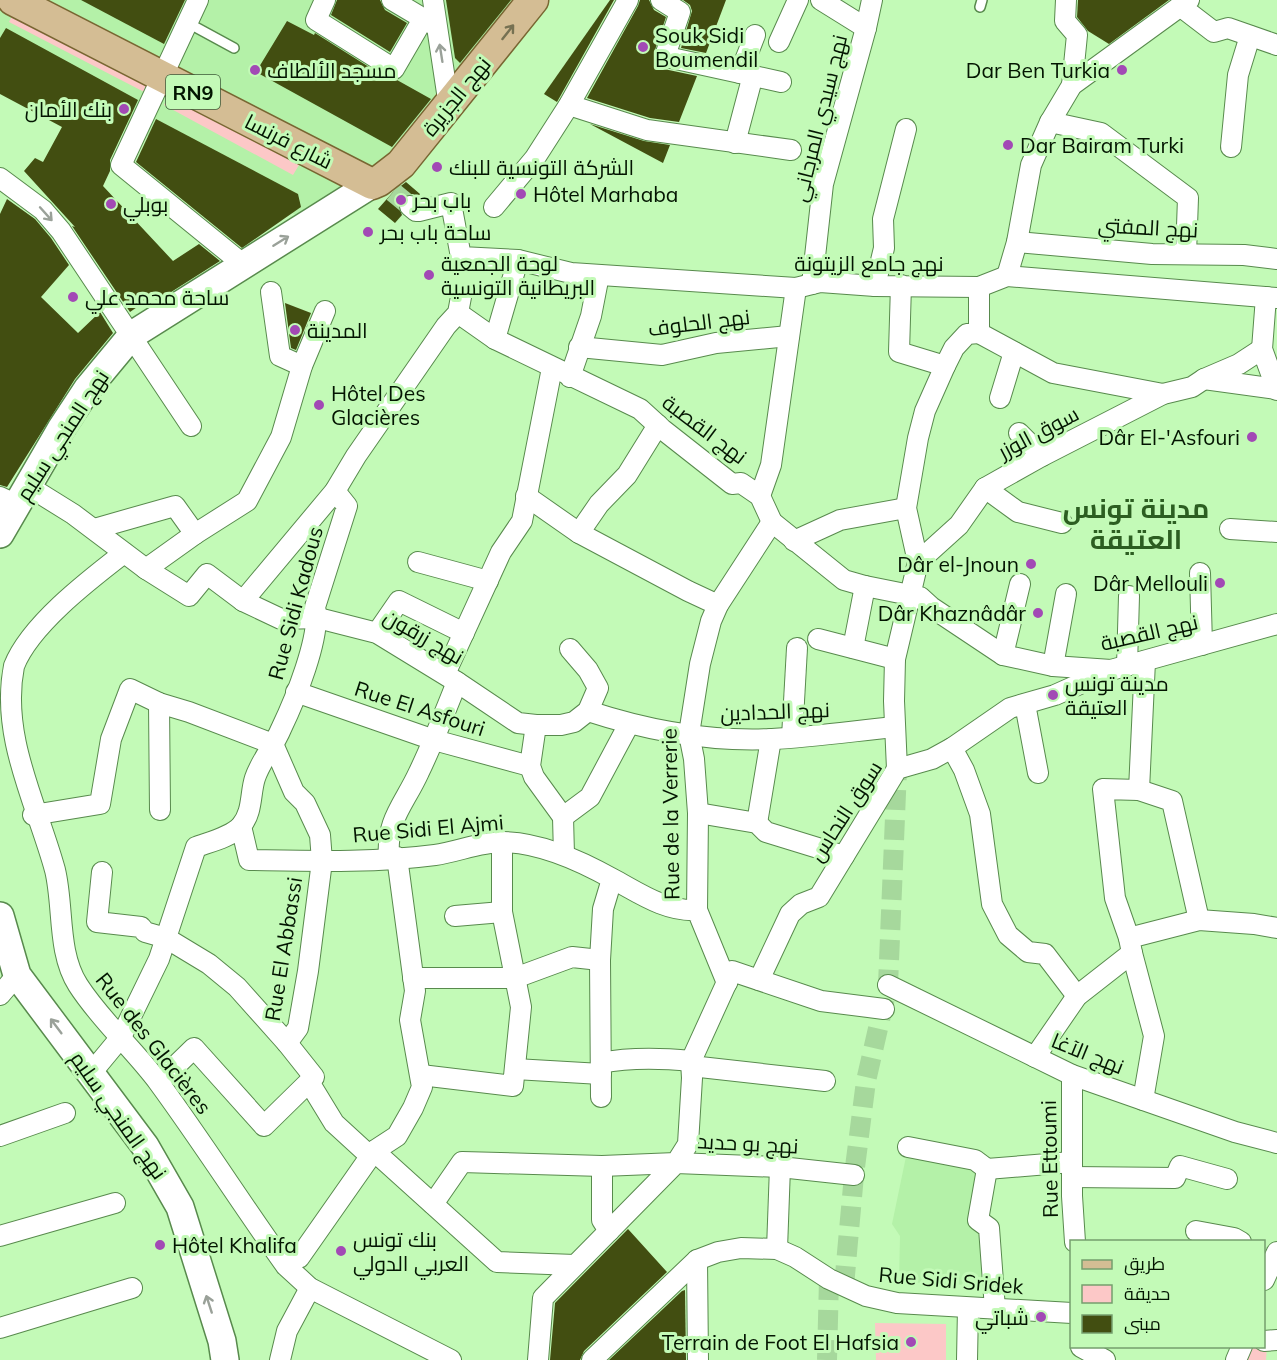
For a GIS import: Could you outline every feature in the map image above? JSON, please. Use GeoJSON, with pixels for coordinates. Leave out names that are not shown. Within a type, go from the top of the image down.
{"type":"FeatureCollection","features":[{"type":"Feature","properties":{"kind":"main road","name":"شارع فرنسا"},"geometry":{"type":"LineString","coordinates":[[13,0],[381,186]]}},
{"type":"Feature","properties":{"kind":"main road","name":"نهج الجزيرة"},"geometry":{"type":"LineString","coordinates":[[381,186],[449,106],[533,0]]}},
{"type":"Feature","properties":{"kind":"main road","name":"نهج المنجي سليم"},"geometry":{"type":"LineString","coordinates":[[0,534],[15,496],[88,388],[132,335],[244,265],[381,186]]}},
{"type":"Feature","properties":{"kind":"main road","name":"نهج المنجي سليم"},"geometry":{"type":"LineString","coordinates":[[0,916],[9,985],[92,1072],[145,1146],[180,1208],[222,1341],[225,1360]]}},
{"type":"Feature","properties":{"kind":"street"},"geometry":{"type":"LineString","coordinates":[[0,5],[2,0]]}},
{"type":"Feature","properties":{"kind":"street"},"geometry":{"type":"LineString","coordinates":[[198,0],[121,165],[244,265]]}},
{"type":"Feature","properties":{"kind":"street"},"geometry":{"type":"LineString","coordinates":[[325,0],[315,20],[394,69],[430,23]]}},
{"type":"Feature","properties":{"kind":"street"},"geometry":{"type":"LineString","coordinates":[[392,0],[430,23]]}},
{"type":"Feature","properties":{"kind":"street"},"geometry":{"type":"LineString","coordinates":[[433,0],[430,23],[449,106]]}},
{"type":"Feature","properties":{"kind":"street"},"geometry":{"type":"LineString","coordinates":[[494,207],[535,158],[569,105],[628,0]]}},
{"type":"Feature","properties":{"kind":"street"},"geometry":{"type":"LineString","coordinates":[[661,0],[680,12],[666,53],[667,57],[781,82]]}},
{"type":"Feature","properties":{"kind":"street"},"geometry":{"type":"LineString","coordinates":[[779,42],[798,0]]}},
{"type":"Feature","properties":{"kind":"street"},"geometry":{"type":"LineString","coordinates":[[821,0],[866,28]]}},
{"type":"Feature","properties":{"kind":"street","name":"نهج سيدي المرجاني"},"geometry":{"type":"LineString","coordinates":[[760,496],[771,465],[789,336],[804,286],[823,184],[872,0]]}},
{"type":"Feature","properties":{"kind":"street"},"geometry":{"type":"LineString","coordinates":[[1066,0],[1065,21],[1077,35],[1072,85]]}},
{"type":"Feature","properties":{"kind":"street"},"geometry":{"type":"LineString","coordinates":[[1007,276],[1017,242],[1031,165],[1050,122],[1072,85],[1184,3],[1214,32],[1228,28],[1277,45]]}},
{"type":"Feature","properties":{"kind":"street"},"geometry":{"type":"LineString","coordinates":[[735,143],[755,35]]}},
{"type":"Feature","properties":{"kind":"street"},"geometry":{"type":"LineString","coordinates":[[1231,147],[1238,75],[1250,36]]}},
{"type":"Feature","properties":{"kind":"street"},"geometry":{"type":"LineString","coordinates":[[569,105],[647,130],[791,150]]}},
{"type":"Feature","properties":{"kind":"street"},"geometry":{"type":"LineString","coordinates":[[1050,122],[1101,133],[1188,198],[1186,254]]}},
{"type":"Feature","properties":{"kind":"street"},"geometry":{"type":"LineString","coordinates":[[875,286],[884,248],[883,219],[906,129]]}},
{"type":"Feature","properties":{"kind":"street"},"geometry":{"type":"LineString","coordinates":[[2,184],[43,210],[55,224],[192,426]]}},
{"type":"Feature","properties":{"kind":"street","name":"نهج جامع الزيتونة"},"geometry":{"type":"LineString","coordinates":[[410,206],[419,211],[451,203],[461,257],[518,260],[571,273],[804,286],[979,286],[1007,276],[1271,297]]}},
{"type":"Feature","properties":{"kind":"street","name":"نهج المفتي"},"geometry":{"type":"LineString","coordinates":[[1017,242],[1152,254],[1244,255],[1277,259]]}},
{"type":"Feature","properties":{"kind":"street"},"geometry":{"type":"LineString","coordinates":[[495,339],[518,260]]}},
{"type":"Feature","properties":{"kind":"street"},"geometry":{"type":"LineString","coordinates":[[570,377],[591,316],[599,275]]}},
{"type":"Feature","properties":{"kind":"street"},"geometry":{"type":"LineString","coordinates":[[901,285],[899,351],[945,366]]}},
{"type":"Feature","properties":{"kind":"street"},"geometry":{"type":"LineString","coordinates":[[979,286],[979,333]]}},
{"type":"Feature","properties":{"kind":"street"},"geometry":{"type":"LineString","coordinates":[[271,292],[279,356],[302,366]]}},
{"type":"Feature","properties":{"kind":"street"},"geometry":{"type":"LineString","coordinates":[[1204,379],[1277,389],[1262,349],[1271,297]]}},
{"type":"Feature","properties":{"kind":"street","name":"نهج القصبة"},"geometry":{"type":"LineString","coordinates":[[336,491],[356,456],[460,305],[495,339],[640,409],[732,484],[741,483],[760,496],[772,522],[844,580],[920,597],[931,608],[1003,655],[1053,666],[1128,666],[1277,624]]}},
{"type":"Feature","properties":{"kind":"street"},"geometry":{"type":"LineString","coordinates":[[15,496],[94,529],[146,569],[247,501],[281,437],[302,366],[325,311]]}},
{"type":"Feature","properties":{"kind":"street"},"geometry":{"type":"LineString","coordinates":[[897,769],[895,659],[918,562],[906,508],[925,411],[954,348],[967,334],[979,333],[1053,373],[1163,394]]}},
{"type":"Feature","properties":{"kind":"street","name":"نهج الحلوف"},"geometry":{"type":"LineString","coordinates":[[579,347],[662,355],[716,343],[789,336]]}},
{"type":"Feature","properties":{"kind":"street","name":"سوق الوزر"},"geometry":{"type":"LineString","coordinates":[[918,562],[959,525],[985,488],[1163,394],[1192,387],[1204,379],[1239,364],[1262,349]]}},
{"type":"Feature","properties":{"kind":"street"},"geometry":{"type":"LineString","coordinates":[[1000,398],[1014,351]]}},
{"type":"Feature","properties":{"kind":"street"},"geometry":{"type":"LineString","coordinates":[[299,1258],[372,1154],[397,1136],[414,1108],[422,1087],[410,1020],[415,992],[388,840],[395,814],[434,740],[464,633],[501,552],[522,521],[552,368]]}},
{"type":"Feature","properties":{"kind":"street"},"geometry":{"type":"LineString","coordinates":[[579,533],[599,504],[627,475],[658,425]]}},
{"type":"Feature","properties":{"kind":"street"},"geometry":{"type":"LineString","coordinates":[[1019,433],[1042,456]]}},
{"type":"Feature","properties":{"kind":"street"},"geometry":{"type":"LineString","coordinates":[[985,488],[1018,512],[1062,523]]}},
{"type":"Feature","properties":{"kind":"street"},"geometry":{"type":"LineString","coordinates":[[243,601],[336,491]]}},
{"type":"Feature","properties":{"kind":"street","name":"Rue Sidi Kadous"},"geometry":{"type":"LineString","coordinates":[[241,826],[249,810],[254,779],[281,730],[308,662],[318,618],[315,607],[347,506],[336,491]]}},
{"type":"Feature","properties":{"kind":"street"},"geometry":{"type":"LineString","coordinates":[[526,496],[579,533],[718,605]]}},
{"type":"Feature","properties":{"kind":"street"},"geometry":{"type":"LineString","coordinates":[[94,529],[175,506],[195,534]]}},
{"type":"Feature","properties":{"kind":"street"},"geometry":{"type":"LineString","coordinates":[[794,541],[840,520],[906,508]]}},
{"type":"Feature","properties":{"kind":"street","name":"Rue de la Verrerie"},"geometry":{"type":"LineString","coordinates":[[697,910],[698,813],[694,759],[688,734],[700,664],[711,621],[718,605],[772,522]]}},
{"type":"Feature","properties":{"kind":"street"},"geometry":{"type":"LineString","coordinates":[[1230,529],[1277,532]]}},
{"type":"Feature","properties":{"kind":"street","name":"Rue des Glacières"},"geometry":{"type":"LineString","coordinates":[[123,553],[33,635],[14,665],[7,690],[5,715],[16,767],[55,871],[70,970],[86,996],[159,1083],[286,1266],[310,1288]]}},
{"type":"Feature","properties":{"kind":"street"},"geometry":{"type":"LineString","coordinates":[[418,562],[488,581]]}},
{"type":"Feature","properties":{"kind":"street","name":"نهج زرقون"},"geometry":{"type":"LineString","coordinates":[[146,569],[189,596],[207,574],[243,601],[281,619],[318,618],[377,633],[451,678],[518,723],[561,725],[574,722],[588,711]]}},
{"type":"Feature","properties":{"kind":"street"},"geometry":{"type":"LineString","coordinates":[[1200,573],[1202,645]]}},
{"type":"Feature","properties":{"kind":"street"},"geometry":{"type":"LineString","coordinates":[[1003,655],[1020,584]]}},
{"type":"Feature","properties":{"kind":"street"},"geometry":{"type":"LineString","coordinates":[[854,648],[865,586]]}},
{"type":"Feature","properties":{"kind":"street"},"geometry":{"type":"LineString","coordinates":[[1053,666],[1066,594]]}},
{"type":"Feature","properties":{"kind":"street"},"geometry":{"type":"LineString","coordinates":[[1129,596],[1128,666],[1139,790]]}},
{"type":"Feature","properties":{"kind":"street"},"geometry":{"type":"LineString","coordinates":[[377,633],[399,601],[464,633]]}},
{"type":"Feature","properties":{"kind":"street"},"geometry":{"type":"LineString","coordinates":[[818,639],[895,659]]}},
{"type":"Feature","properties":{"kind":"street"},"geometry":{"type":"LineString","coordinates":[[792,737],[797,648]]}},
{"type":"Feature","properties":{"kind":"street"},"geometry":{"type":"LineString","coordinates":[[570,649],[588,670],[598,688],[588,711]]}},
{"type":"Feature","properties":{"kind":"street","name":"سوق النحاس"},"geometry":{"type":"LineString","coordinates":[[759,980],[790,914],[801,904],[819,897],[897,769],[932,759],[1010,708],[1055,695],[1128,666]]}},
{"type":"Feature","properties":{"kind":"street"},"geometry":{"type":"LineString","coordinates":[[33,815],[100,804],[111,739],[129,689],[159,703],[273,744]]}},
{"type":"Feature","properties":{"kind":"street","name":"Rue El Asfouri"},"geometry":{"type":"LineString","coordinates":[[296,692],[434,740],[530,766]]}},
{"type":"Feature","properties":{"kind":"street"},"geometry":{"type":"LineString","coordinates":[[159,703],[160,810]]}},
{"type":"Feature","properties":{"kind":"street"},"geometry":{"type":"LineString","coordinates":[[1025,704],[1038,773]]}},
{"type":"Feature","properties":{"kind":"street","name":"نهج الحدادين"},"geometry":{"type":"LineString","coordinates":[[588,711],[629,724],[702,737],[771,739],[895,727]]}},
{"type":"Feature","properties":{"kind":"street"},"geometry":{"type":"LineString","coordinates":[[563,817],[590,797],[629,724]]}},
{"type":"Feature","properties":{"kind":"street"},"geometry":{"type":"LineString","coordinates":[[536,725],[530,766],[534,777],[563,817],[564,855]]}},
{"type":"Feature","properties":{"kind":"street"},"geometry":{"type":"LineString","coordinates":[[756,823],[771,739]]}},
{"type":"Feature","properties":{"kind":"street","name":"Rue El Abbassi"},"geometry":{"type":"LineString","coordinates":[[273,744],[294,792],[305,803],[320,835],[322,861],[298,1028],[287,1043]]}},
{"type":"Feature","properties":{"kind":"street"},"geometry":{"type":"LineString","coordinates":[[952,748],[964,770],[980,814],[992,904],[1008,935],[1028,952],[1045,954],[1077,996]]}},
{"type":"Feature","properties":{"kind":"street"},"geometry":{"type":"LineString","coordinates":[[1143,1100],[1154,1036],[1131,945],[1115,898],[1103,789],[1139,790],[1172,801],[1199,920]]}},
{"type":"Feature","properties":{"kind":"street"},"geometry":{"type":"LineString","coordinates":[[698,813],[756,823],[766,832],[844,856]]}},
{"type":"Feature","properties":{"kind":"street"},"geometry":{"type":"LineString","coordinates":[[92,1072],[121,1037],[159,959],[196,847],[224,837],[241,826]]}},
{"type":"Feature","properties":{"kind":"street","name":"Rue Sidi El Ajmi"},"geometry":{"type":"LineString","coordinates":[[241,826],[249,860],[322,861],[393,858],[435,855],[502,842],[543,849],[564,855],[649,899],[681,911],[697,910]]}},
{"type":"Feature","properties":{"kind":"street"},"geometry":{"type":"LineString","coordinates":[[421,1075],[513,1086],[521,1007],[502,912],[502,842]]}},
{"type":"Feature","properties":{"kind":"street"},"geometry":{"type":"LineString","coordinates":[[102,872],[97,922],[141,927],[145,932],[166,938],[209,964],[237,987],[314,1077],[264,1126],[194,1048],[159,1083]]}},
{"type":"Feature","properties":{"kind":"street"},"geometry":{"type":"LineString","coordinates":[[601,1097],[600,960],[603,909],[612,879]]}},
{"type":"Feature","properties":{"kind":"street"},"geometry":{"type":"LineString","coordinates":[[697,910],[727,983]]}},
{"type":"Feature","properties":{"kind":"street"},"geometry":{"type":"LineString","coordinates":[[455,916],[502,912]]}},
{"type":"Feature","properties":{"kind":"street"},"geometry":{"type":"LineString","coordinates":[[1035,1057],[1077,996],[1131,945],[1199,920],[1277,928]]}},
{"type":"Feature","properties":{"kind":"street"},"geometry":{"type":"LineString","coordinates":[[413,978],[515,978],[572,957],[600,960]]}},
{"type":"Feature","properties":{"kind":"street"},"geometry":{"type":"LineString","coordinates":[[432,1204],[462,1162],[602,1166],[676,1163],[688,1144],[691,1064],[732,971],[820,1001],[884,1009]]}},
{"type":"Feature","properties":{"kind":"street","name":"نهج الآغا"},"geometry":{"type":"LineString","coordinates":[[888,985],[1072,1075],[1234,1131],[1277,1143]]}},
{"type":"Feature","properties":{"kind":"street"},"geometry":{"type":"LineString","coordinates":[[515,1069],[601,1068],[625,1058],[660,1058],[825,1081]]}},
{"type":"Feature","properties":{"kind":"street","name":"Rue Ettoumi"},"geometry":{"type":"LineString","coordinates":[[1072,1075],[1075,1240]]}},
{"type":"Feature","properties":{"kind":"street"},"geometry":{"type":"LineString","coordinates":[[309,1082],[334,1123],[432,1204],[497,1262],[575,1265]]}},
{"type":"Feature","properties":{"kind":"street"},"geometry":{"type":"LineString","coordinates":[[0,1136],[65,1113]]}},
{"type":"Feature","properties":{"kind":"street"},"geometry":{"type":"LineString","coordinates":[[908,1147],[975,1160],[987,1169],[1072,1170],[1176,1178],[1180,1166],[1227,1179]]}},
{"type":"Feature","properties":{"kind":"street","name":"نهج بو حديد"},"geometry":{"type":"LineString","coordinates":[[538,1360],[543,1298],[676,1163],[780,1167],[854,1176]]}},
{"type":"Feature","properties":{"kind":"street"},"geometry":{"type":"LineString","coordinates":[[602,1166],[602,1220],[609,1231]]}},
{"type":"Feature","properties":{"kind":"street"},"geometry":{"type":"LineString","coordinates":[[777,1249],[780,1167]]}},
{"type":"Feature","properties":{"kind":"street"},"geometry":{"type":"LineString","coordinates":[[987,1169],[978,1220],[989,1228],[995,1309]]}},
{"type":"Feature","properties":{"kind":"street"},"geometry":{"type":"LineString","coordinates":[[0,1236],[115,1203]]}},
{"type":"Feature","properties":{"kind":"street"},"geometry":{"type":"LineString","coordinates":[[1196,1231],[1238,1240]]}},
{"type":"Feature","properties":{"kind":"street","name":"Rue Sidi Sridek"},"geometry":{"type":"LineString","coordinates":[[592,1360],[609,1341],[697,1260],[718,1252],[741,1248],[777,1249],[795,1257],[829,1279],[866,1296],[897,1303],[1070,1313]]}},
{"type":"Feature","properties":{"kind":"street"},"geometry":{"type":"LineString","coordinates":[[1265,1274],[1271,1255]]}},
{"type":"Feature","properties":{"kind":"street"},"geometry":{"type":"LineString","coordinates":[[697,1260],[698,1360]]}},
{"type":"Feature","properties":{"kind":"street"},"geometry":{"type":"LineString","coordinates":[[0,1328],[132,1288]]}},
{"type":"Feature","properties":{"kind":"street"},"geometry":{"type":"LineString","coordinates":[[280,1360],[288,1331],[310,1288],[451,1360]]}},
{"type":"Feature","properties":{"kind":"street"},"geometry":{"type":"LineString","coordinates":[[967,1360],[968,1308]]}},
{"type":"Feature","properties":{"kind":"street"},"geometry":{"type":"LineString","coordinates":[[1081,1351],[1105,1360]]}},
{"type":"Feature","properties":{"kind":"lane"},"geometry":{"type":"LineString","coordinates":[[188,23],[234,48]]}},
{"type":"Feature","properties":{"kind":"shaded area"},"geometry":{"type":"Polygon","coordinates":[[[0,0],[549,0],[453,121],[316,226],[0,57],[0,0]]]}},
{"type":"Feature","properties":{"kind":"shaded area"},"geometry":{"type":"Polygon","coordinates":[[[908,1147],[987,1169],[978,1220],[993,1286],[899,1282],[900,1236],[892,1224],[908,1147]]]}},
{"type":"Feature","properties":{"kind":"green space"},"geometry":{"type":"Polygon","coordinates":[[[16,8],[155,80],[148,94],[9,22],[16,8]]]}},
{"type":"Feature","properties":{"kind":"green space"},"geometry":{"type":"Polygon","coordinates":[[[170,95],[299,165],[293,175],[164,105],[170,95]]]}},
{"type":"Feature","properties":{"kind":"green space","name":"Terrain de Foot El Hafsia"},"geometry":{"type":"Polygon","coordinates":[[[875,1323],[946,1324],[946,1360],[876,1360],[875,1323]]]}},
{"type":"Feature","properties":{"kind":"green space"},"geometry":{"type":"Polygon","coordinates":[[[1267,1346],[1266,1360],[1237,1360],[1243,1348],[1265,1348],[1267,1346]]]}},
{"type":"Feature","properties":{"kind":"building"},"geometry":{"type":"Polygon","coordinates":[[[81,0],[185,0],[164,44],[81,0]]]}},
{"type":"Feature","properties":{"kind":"building"},"geometry":{"type":"Polygon","coordinates":[[[337,0],[380,0],[385,10],[407,23],[390,52],[331,15],[337,0]]]}},
{"type":"Feature","properties":{"kind":"building"},"geometry":{"type":"Polygon","coordinates":[[[446,0],[511,0],[460,63],[455,58],[446,0]]]}},
{"type":"Feature","properties":{"kind":"building"},"geometry":{"type":"Polygon","coordinates":[[[610,0],[614,0],[557,102],[544,94],[610,0]]]}},
{"type":"Feature","properties":{"kind":"building"},"geometry":{"type":"Polygon","coordinates":[[[640,0],[649,0],[654,10],[666,17],[654,56],[658,65],[664,69],[697,76],[679,122],[650,118],[587,98],[640,0]]]}},
{"type":"Feature","properties":{"kind":"building"},"geometry":{"type":"Polygon","coordinates":[[[683,0],[726,0],[706,53],[681,48],[692,11],[690,5],[683,0]]]}},
{"type":"Feature","properties":{"kind":"building"},"geometry":{"type":"Polygon","coordinates":[[[1078,0],[1169,0],[1109,44],[1088,31],[1077,17],[1078,0]]]}},
{"type":"Feature","properties":{"kind":"building"},"geometry":{"type":"Polygon","coordinates":[[[287,21],[314,35],[315,33],[388,79],[397,80],[431,99],[392,147],[256,72],[287,21]]]}},
{"type":"Feature","properties":{"kind":"building"},"geometry":{"type":"Polygon","coordinates":[[[6,28],[138,100],[110,160],[110,171],[103,186],[173,261],[199,244],[220,261],[157,301],[153,296],[130,312],[72,226],[75,227],[24,171],[35,158],[43,162],[62,127],[0,94],[0,38],[6,28]]]}},
{"type":"Feature","properties":{"kind":"building"},"geometry":{"type":"Polygon","coordinates":[[[156,119],[298,194],[301,207],[242,248],[136,162],[156,119]]]}},
{"type":"Feature","properties":{"kind":"building"},"geometry":{"type":"Polygon","coordinates":[[[590,124],[644,141],[670,145],[663,163],[590,124]]]}},
{"type":"Feature","properties":{"kind":"building","name":"باب بحر"},"geometry":{"type":"Polygon","coordinates":[[[406,182],[420,194],[418,197],[413,194],[401,198],[398,205],[402,215],[395,223],[378,209],[393,192],[406,182]]]}},
{"type":"Feature","properties":{"kind":"building"},"geometry":{"type":"Polygon","coordinates":[[[7,199],[35,219],[69,265],[41,297],[78,333],[100,312],[113,333],[75,379],[7,487],[0,485],[0,214],[7,199]]]}},
{"type":"Feature","properties":{"kind":"building"},"geometry":{"type":"Polygon","coordinates":[[[285,303],[311,313],[296,350],[291,348],[285,303]]]}},
{"type":"Feature","properties":{"kind":"building"},"geometry":{"type":"Polygon","coordinates":[[[628,1229],[667,1272],[584,1351],[580,1360],[550,1360],[555,1303],[628,1229]]]}},
{"type":"Feature","properties":{"kind":"building"},"geometry":{"type":"Polygon","coordinates":[[[685,1290],[686,1360],[609,1360],[682,1291],[685,1290]]]}},
{"type":"Feature","properties":{"kind":"tunnel"},"geometry":{"type":"LineString","coordinates":[[393,192],[410,206]]}},
{"type":"Feature","properties":{"kind":"tunnel"},"geometry":{"type":"LineString","coordinates":[[844,1286],[854,1175],[866,1081],[888,985],[897,769]]}},
{"type":"Feature","properties":{"kind":"tunnel"},"geometry":{"type":"LineString","coordinates":[[827,1360],[829,1279]]}},
{"type":"Feature","properties":{"kind":"place","name":"Souk Sidi Boumendil"},"geometry":{"type":"Point","coordinates":[643,47]}},
{"type":"Feature","properties":{"kind":"place","name":"مسجد الألطاف"},"geometry":{"type":"Point","coordinates":[255,70]}},
{"type":"Feature","properties":{"kind":"place","name":"Dar Ben Turkia"},"geometry":{"type":"Point","coordinates":[1122,70]}},
{"type":"Feature","properties":{"kind":"place","name":"بنك الأمان"},"geometry":{"type":"Point","coordinates":[124,109]}},
{"type":"Feature","properties":{"kind":"place","name":"Dar Bairam Turki"},"geometry":{"type":"Point","coordinates":[1008,145]}},
{"type":"Feature","properties":{"kind":"place","name":"الشركة التونسية للبنك"},"geometry":{"type":"Point","coordinates":[437,167]}},
{"type":"Feature","properties":{"kind":"place","name":"Hôtel Marhaba"},"geometry":{"type":"Point","coordinates":[521,194]}},
{"type":"Feature","properties":{"kind":"place","name":"باب بحر"},"geometry":{"type":"Point","coordinates":[401,200]}},
{"type":"Feature","properties":{"kind":"place","name":"بوبلي"},"geometry":{"type":"Point","coordinates":[111,204]}},
{"type":"Feature","properties":{"kind":"place","name":"ساحة باب بحر"},"geometry":{"type":"Point","coordinates":[368,232]}},
{"type":"Feature","properties":{"kind":"place","name":"لوحة الجمعية البريطانية التونسية"},"geometry":{"type":"Point","coordinates":[429,275]}},
{"type":"Feature","properties":{"kind":"place","name":"ساحة محمد علي"},"geometry":{"type":"Point","coordinates":[73,297]}},
{"type":"Feature","properties":{"kind":"place","name":"المدينة"},"geometry":{"type":"Point","coordinates":[295,330]}},
{"type":"Feature","properties":{"kind":"place","name":"Hôtel Des Glacières"},"geometry":{"type":"Point","coordinates":[319,405]}},
{"type":"Feature","properties":{"kind":"place","name":"Dâr El-'Asfouri"},"geometry":{"type":"Point","coordinates":[1252,437]}},
{"type":"Feature","properties":{"kind":"place","name":"Dâr el-Jnoun"},"geometry":{"type":"Point","coordinates":[1031,564]}},
{"type":"Feature","properties":{"kind":"place","name":"Dâr Mellouli"},"geometry":{"type":"Point","coordinates":[1220,583]}},
{"type":"Feature","properties":{"kind":"place","name":"Dâr Khaznâdâr"},"geometry":{"type":"Point","coordinates":[1038,613]}},
{"type":"Feature","properties":{"kind":"place","name":"مدينة تونس العتيقة"},"geometry":{"type":"Point","coordinates":[1053,695]}},
{"type":"Feature","properties":{"kind":"place","name":"Hôtel Khalifa"},"geometry":{"type":"Point","coordinates":[160,1245]}},
{"type":"Feature","properties":{"kind":"place","name":"بنك تونس العربي الدولي"},"geometry":{"type":"Point","coordinates":[341,1251]}},
{"type":"Feature","properties":{"kind":"place","name":"شباتي"},"geometry":{"type":"Point","coordinates":[1041,1317]}},
{"type":"Feature","properties":{"kind":"place","name":"Terrain de Foot El Hafsia"},"geometry":{"type":"Point","coordinates":[911,1342]}},
{"type":"Feature","properties":{"kind":"district","name":"مدينة تونس العتيقة"},"geometry":{"type":"Point","coordinates":[1136,524]}}]}
